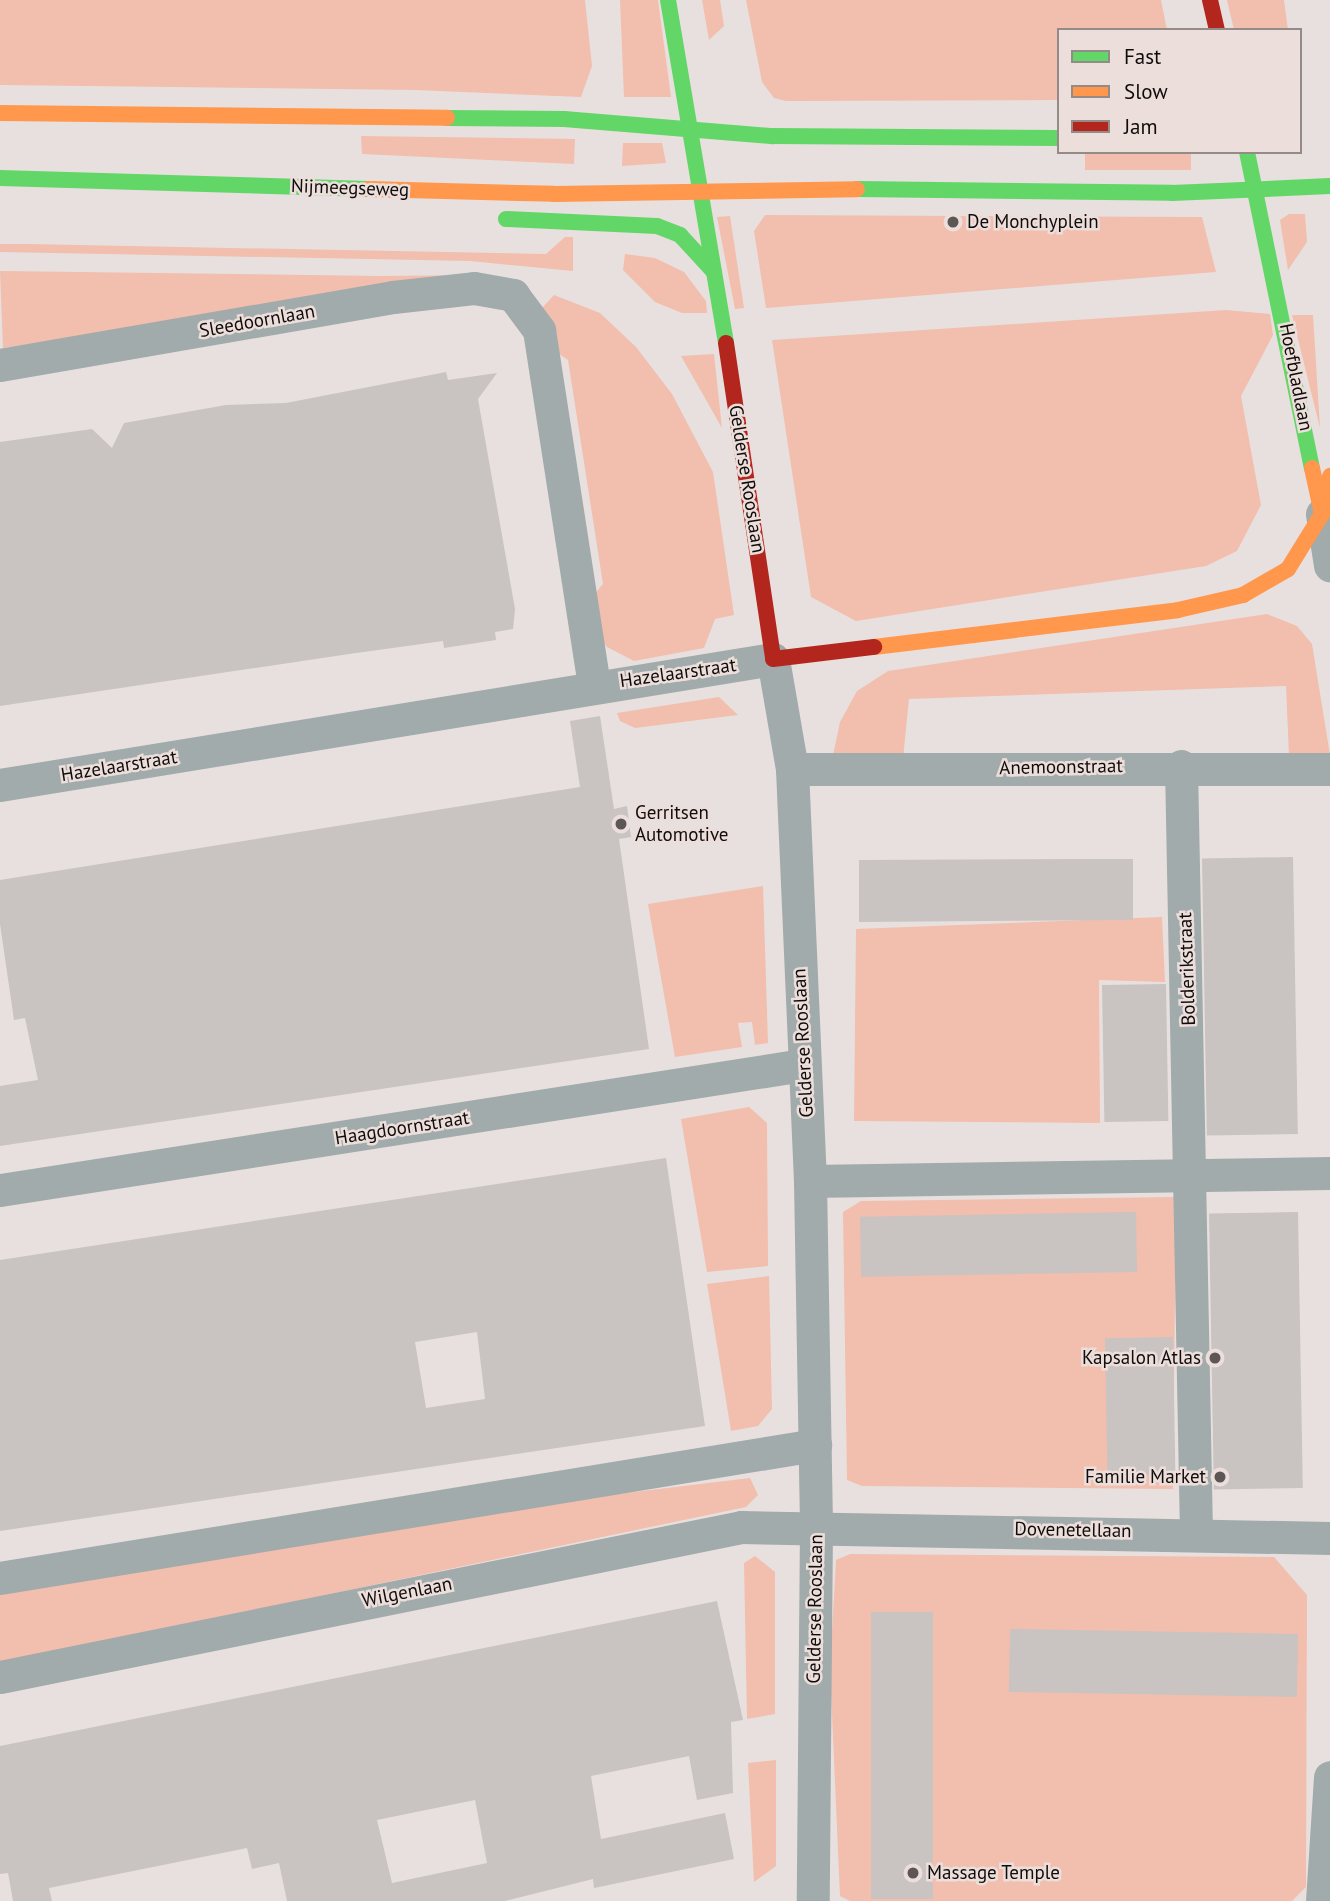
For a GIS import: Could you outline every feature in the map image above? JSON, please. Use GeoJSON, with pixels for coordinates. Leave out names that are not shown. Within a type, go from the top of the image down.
{"type":"FeatureCollection","features":[{"type":"Feature","properties":{"kind":"main road"},"geometry":{"type":"LineString","coordinates":[[667,0],[700,192],[1256,190],[1330,186]]}},
{"type":"Feature","properties":{"kind":"main road"},"geometry":{"type":"LineString","coordinates":[[1210,0],[1217,28]]}},
{"type":"Feature","properties":{"kind":"main road"},"geometry":{"type":"LineString","coordinates":[[0,113],[564,119],[888,140],[1057,138]]}},
{"type":"Feature","properties":{"kind":"main road"},"geometry":{"type":"LineString","coordinates":[[1247,154],[1256,190]]}},
{"type":"Feature","properties":{"kind":"main road","name":"Nijmeegseweg"},"geometry":{"type":"LineString","coordinates":[[0,178],[554,194],[700,192]]}},
{"type":"Feature","properties":{"kind":"main road"},"geometry":{"type":"LineString","coordinates":[[126,181],[153,199]]}},
{"type":"Feature","properties":{"kind":"main road","name":"Hoefbladlaan"},"geometry":{"type":"LineString","coordinates":[[1256,190],[1322,514]]}},
{"type":"Feature","properties":{"kind":"main road","name":"Gelderse Rooslaan"},"geometry":{"type":"LineString","coordinates":[[700,192],[773,659]]}},
{"type":"Feature","properties":{"kind":"main road"},"geometry":{"type":"LineString","coordinates":[[491,218],[657,226],[681,235],[713,272]]}},
{"type":"Feature","properties":{"kind":"main road"},"geometry":{"type":"LineString","coordinates":[[1322,514],[1330,476]]}},
{"type":"Feature","properties":{"kind":"main road","name":"Hazelaarstraat"},"geometry":{"type":"LineString","coordinates":[[773,659],[1178,610],[1243,596],[1287,569],[1322,514]]}},
{"type":"Feature","properties":{"kind":"street","name":"Sleedoornlaan"},"geometry":{"type":"LineString","coordinates":[[0,365],[393,298],[474,288],[513,295],[539,330],[594,684]]}},
{"type":"Feature","properties":{"kind":"street","name":"Hoefbladlaan"},"geometry":{"type":"LineString","coordinates":[[1322,514],[1330,565]]}},
{"type":"Feature","properties":{"kind":"street","name":"Hazelaarstraat"},"geometry":{"type":"LineString","coordinates":[[0,785],[594,684],[773,659]]}},
{"type":"Feature","properties":{"kind":"street","name":"Gelderse Rooslaan"},"geometry":{"type":"LineString","coordinates":[[773,659],[792,769],[810,1181],[816,1526],[813,1901]]}},
{"type":"Feature","properties":{"kind":"street","name":"Anemoonstraat"},"geometry":{"type":"LineString","coordinates":[[792,769],[1181,766],[1330,769]]}},
{"type":"Feature","properties":{"kind":"street","name":"Bolderikstraat"},"geometry":{"type":"LineString","coordinates":[[1181,766],[1193,1173],[1196,1532]]}},
{"type":"Feature","properties":{"kind":"street","name":"Haagdoornstraat"},"geometry":{"type":"LineString","coordinates":[[0,1190],[803,1065]]}},
{"type":"Feature","properties":{"kind":"street"},"geometry":{"type":"LineString","coordinates":[[810,1181],[1193,1173],[1330,1173]]}},
{"type":"Feature","properties":{"kind":"street"},"geometry":{"type":"LineString","coordinates":[[0,1578],[815,1445]]}},
{"type":"Feature","properties":{"kind":"street","name":"Dovenetellaan"},"geometry":{"type":"LineString","coordinates":[[816,1526],[1196,1532],[1330,1538]]}},
{"type":"Feature","properties":{"kind":"street","name":"Wilgenlaan"},"geometry":{"type":"LineString","coordinates":[[0,1678],[741,1527],[816,1526]]}},
{"type":"Feature","properties":{"kind":"street"},"geometry":{"type":"LineString","coordinates":[[1322,1901],[1330,1777]]}},
{"type":"Feature","properties":{"kind":"shaded area"},"geometry":{"type":"Polygon","coordinates":[[[0,0],[585,0],[592,66],[581,97],[416,90],[0,85],[0,0]]]}},
{"type":"Feature","properties":{"kind":"shaded area"},"geometry":{"type":"Polygon","coordinates":[[[620,0],[658,0],[671,97],[624,97],[620,0]]]}},
{"type":"Feature","properties":{"kind":"shaded area"},"geometry":{"type":"Polygon","coordinates":[[[702,0],[720,0],[724,26],[709,40],[702,0]]]}},
{"type":"Feature","properties":{"kind":"shaded area"},"geometry":{"type":"Polygon","coordinates":[[[746,0],[1161,0],[1167,28],[1057,28],[1057,100],[786,101],[774,98],[762,82],[746,0]]]}},
{"type":"Feature","properties":{"kind":"shaded area"},"geometry":{"type":"Polygon","coordinates":[[[1227,0],[1284,0],[1288,28],[1234,28],[1227,0]]]}},
{"type":"Feature","properties":{"kind":"shaded area"},"geometry":{"type":"Polygon","coordinates":[[[361,136],[575,139],[574,164],[362,154],[361,136]]]}},
{"type":"Feature","properties":{"kind":"shaded area"},"geometry":{"type":"Polygon","coordinates":[[[623,143],[662,143],[666,163],[622,166],[623,143]]]}},
{"type":"Feature","properties":{"kind":"shaded area"},"geometry":{"type":"Polygon","coordinates":[[[1085,154],[1191,154],[1191,170],[1085,170],[1085,154]]]}},
{"type":"Feature","properties":{"kind":"shaded area"},"geometry":{"type":"Polygon","coordinates":[[[1289,214],[1305,214],[1307,242],[1288,270],[1280,220],[1289,214]]]}},
{"type":"Feature","properties":{"kind":"shaded area"},"geometry":{"type":"Polygon","coordinates":[[[765,215],[1202,217],[1216,272],[766,308],[754,231],[765,215]]]}},
{"type":"Feature","properties":{"kind":"shaded area"},"geometry":{"type":"Polygon","coordinates":[[[730,216],[744,308],[735,309],[717,217],[730,216]]]}},
{"type":"Feature","properties":{"kind":"shaded area"},"geometry":{"type":"Polygon","coordinates":[[[565,237],[573,237],[573,271],[470,261],[0,252],[0,244],[28,244],[546,254],[565,237]]]}},
{"type":"Feature","properties":{"kind":"shaded area"},"geometry":{"type":"Polygon","coordinates":[[[625,254],[655,258],[684,272],[706,301],[707,313],[682,313],[655,302],[623,270],[625,254]]]}},
{"type":"Feature","properties":{"kind":"shaded area"},"geometry":{"type":"Polygon","coordinates":[[[0,271],[381,276],[480,275],[3,348],[0,271]]]}},
{"type":"Feature","properties":{"kind":"shaded area"},"geometry":{"type":"Polygon","coordinates":[[[554,295],[600,313],[636,347],[672,394],[713,472],[734,615],[715,619],[704,648],[634,661],[607,647],[597,634],[591,598],[603,584],[568,360],[553,350],[542,308],[554,295]]]}},
{"type":"Feature","properties":{"kind":"shaded area"},"geometry":{"type":"Polygon","coordinates":[[[1226,310],[1270,314],[1273,335],[1241,396],[1261,505],[1237,551],[1206,566],[856,621],[811,597],[772,340],[1226,310]]]}},
{"type":"Feature","properties":{"kind":"shaded area"},"geometry":{"type":"Polygon","coordinates":[[[1292,315],[1313,315],[1320,428],[1292,315]]]}},
{"type":"Feature","properties":{"kind":"shaded area"},"geometry":{"type":"Polygon","coordinates":[[[714,354],[722,428],[681,356],[714,354]]]}},
{"type":"Feature","properties":{"kind":"shaded area"},"geometry":{"type":"Polygon","coordinates":[[[1267,614],[1297,626],[1312,644],[1330,755],[1289,756],[1286,686],[909,699],[903,759],[832,760],[840,722],[857,691],[888,671],[1267,614]]]}},
{"type":"Feature","properties":{"kind":"shaded area"},"geometry":{"type":"Polygon","coordinates":[[[719,697],[738,715],[635,728],[620,721],[617,713],[719,697]]]}},
{"type":"Feature","properties":{"kind":"shaded area"},"geometry":{"type":"Polygon","coordinates":[[[763,886],[768,1043],[755,1045],[752,1022],[738,1023],[742,1047],[675,1057],[648,904],[763,886]]]}},
{"type":"Feature","properties":{"kind":"shaded area"},"geometry":{"type":"Polygon","coordinates":[[[1162,917],[1165,982],[1099,980],[1100,1123],[854,1121],[856,929],[1162,917]]]}},
{"type":"Feature","properties":{"kind":"shaded area"},"geometry":{"type":"Polygon","coordinates":[[[749,1107],[767,1123],[768,1266],[707,1272],[681,1119],[749,1107]]]}},
{"type":"Feature","properties":{"kind":"shaded area"},"geometry":{"type":"Polygon","coordinates":[[[1176,1197],[1173,1489],[862,1486],[847,1480],[843,1212],[861,1201],[1176,1197]]]}},
{"type":"Feature","properties":{"kind":"shaded area"},"geometry":{"type":"Polygon","coordinates":[[[769,1276],[772,1409],[758,1426],[731,1431],[707,1284],[769,1276]]]}},
{"type":"Feature","properties":{"kind":"shaded area"},"geometry":{"type":"Polygon","coordinates":[[[750,1478],[758,1495],[746,1507],[0,1663],[0,1592],[609,1495],[750,1478]]]}},
{"type":"Feature","properties":{"kind":"shaded area"},"geometry":{"type":"Polygon","coordinates":[[[850,1554],[1274,1557],[1307,1595],[1306,1887],[1292,1901],[850,1901],[840,1896],[830,1669],[836,1560],[850,1554]]]}},
{"type":"Feature","properties":{"kind":"shaded area"},"geometry":{"type":"Polygon","coordinates":[[[755,1556],[775,1572],[775,1714],[747,1719],[744,1563],[755,1556]]]}},
{"type":"Feature","properties":{"kind":"shaded area"},"geometry":{"type":"Polygon","coordinates":[[[776,1760],[776,1866],[754,1882],[748,1763],[776,1760]]]}},
{"type":"Feature","properties":{"kind":"building"},"geometry":{"type":"Polygon","coordinates":[[[446,372],[448,380],[497,373],[478,399],[515,609],[513,629],[495,632],[496,640],[444,648],[443,641],[0,706],[0,442],[92,429],[112,448],[124,423],[226,405],[286,403],[446,372]]]}},
{"type":"Feature","properties":{"kind":"building"},"geometry":{"type":"Polygon","coordinates":[[[600,716],[614,809],[627,806],[631,837],[619,839],[649,1049],[0,1146],[0,1086],[38,1080],[25,1018],[14,1020],[0,924],[0,880],[580,787],[570,721],[600,716]]]}},
{"type":"Feature","properties":{"kind":"building"},"geometry":{"type":"Polygon","coordinates":[[[1293,857],[1298,1134],[1207,1136],[1202,859],[1293,857]]]}},
{"type":"Feature","properties":{"kind":"building"},"geometry":{"type":"Polygon","coordinates":[[[1133,859],[1133,920],[859,922],[859,860],[1133,859]]]}},
{"type":"Feature","properties":{"kind":"building"},"geometry":{"type":"Polygon","coordinates":[[[1166,984],[1168,1121],[1104,1122],[1102,985],[1166,984]]]}},
{"type":"Feature","properties":{"kind":"building"},"geometry":{"type":"Polygon","coordinates":[[[666,1158],[705,1426],[0,1531],[0,1260],[666,1158]],[[477,1332],[415,1342],[426,1408],[485,1399],[477,1332]]]}},
{"type":"Feature","properties":{"kind":"building"},"geometry":{"type":"Polygon","coordinates":[[[1136,1212],[1137,1272],[861,1277],[860,1217],[1136,1212]]]}},
{"type":"Feature","properties":{"kind":"building"},"geometry":{"type":"Polygon","coordinates":[[[1298,1212],[1303,1488],[1214,1490],[1209,1214],[1298,1212]]]}},
{"type":"Feature","properties":{"kind":"building"},"geometry":{"type":"Polygon","coordinates":[[[1173,1337],[1175,1475],[1107,1476],[1105,1338],[1173,1337]]]}},
{"type":"Feature","properties":{"kind":"building"},"geometry":{"type":"Polygon","coordinates":[[[717,1601],[743,1720],[731,1722],[733,1793],[697,1800],[689,1756],[591,1776],[601,1839],[725,1813],[734,1859],[594,1888],[593,1879],[505,1901],[287,1901],[279,1863],[252,1869],[247,1848],[49,1888],[52,1901],[13,1901],[8,1873],[0,1874],[0,1746],[717,1601]],[[475,1800],[377,1820],[392,1883],[487,1863],[475,1800]]]}},
{"type":"Feature","properties":{"kind":"building"},"geometry":{"type":"Polygon","coordinates":[[[871,1612],[933,1612],[933,1899],[871,1899],[871,1612]]]}},
{"type":"Feature","properties":{"kind":"building"},"geometry":{"type":"Polygon","coordinates":[[[1010,1629],[1298,1634],[1297,1697],[1009,1692],[1010,1629]]]}},
{"type":"Feature","properties":{"kind":"traffic: fast"},"geometry":{"type":"LineString","coordinates":[[668,0],[726,343]]}},
{"type":"Feature","properties":{"kind":"traffic: fast"},"geometry":{"type":"LineString","coordinates":[[447,118],[564,119],[773,136],[1057,138]]}},
{"type":"Feature","properties":{"kind":"traffic: fast"},"geometry":{"type":"LineString","coordinates":[[1247,154],[1312,468]]}},
{"type":"Feature","properties":{"kind":"traffic: fast"},"geometry":{"type":"LineString","coordinates":[[0,178],[368,189]]}},
{"type":"Feature","properties":{"kind":"traffic: fast"},"geometry":{"type":"LineString","coordinates":[[857,189],[1172,193],[1330,186]]}},
{"type":"Feature","properties":{"kind":"traffic: fast"},"geometry":{"type":"LineString","coordinates":[[506,219],[657,226],[680,235],[714,272]]}},
{"type":"Feature","properties":{"kind":"traffic: slow"},"geometry":{"type":"LineString","coordinates":[[0,113],[447,118]]}},
{"type":"Feature","properties":{"kind":"traffic: slow"},"geometry":{"type":"LineString","coordinates":[[368,189],[554,194],[857,189]]}},
{"type":"Feature","properties":{"kind":"traffic: slow"},"geometry":{"type":"LineString","coordinates":[[874,647],[1178,610],[1243,595],[1288,569],[1322,514],[1312,468]]}},
{"type":"Feature","properties":{"kind":"traffic: slow"},"geometry":{"type":"LineString","coordinates":[[1322,514],[1330,476]]}},
{"type":"Feature","properties":{"kind":"traffic: jam"},"geometry":{"type":"LineString","coordinates":[[1210,0],[1217,28]]}},
{"type":"Feature","properties":{"kind":"traffic: jam"},"geometry":{"type":"LineString","coordinates":[[726,343],[773,659],[874,647]]}},
{"type":"Feature","properties":{"kind":"place","name":"De Monchyplein"},"geometry":{"type":"Point","coordinates":[953,222]}},
{"type":"Feature","properties":{"kind":"place","name":"Gerritsen Automotive"},"geometry":{"type":"Point","coordinates":[621,824]}},
{"type":"Feature","properties":{"kind":"place","name":"Kapsalon Atlas"},"geometry":{"type":"Point","coordinates":[1215,1358]}},
{"type":"Feature","properties":{"kind":"place","name":"Familie Market"},"geometry":{"type":"Point","coordinates":[1220,1477]}},
{"type":"Feature","properties":{"kind":"place","name":"Massage Temple"},"geometry":{"type":"Point","coordinates":[913,1873]}}]}
